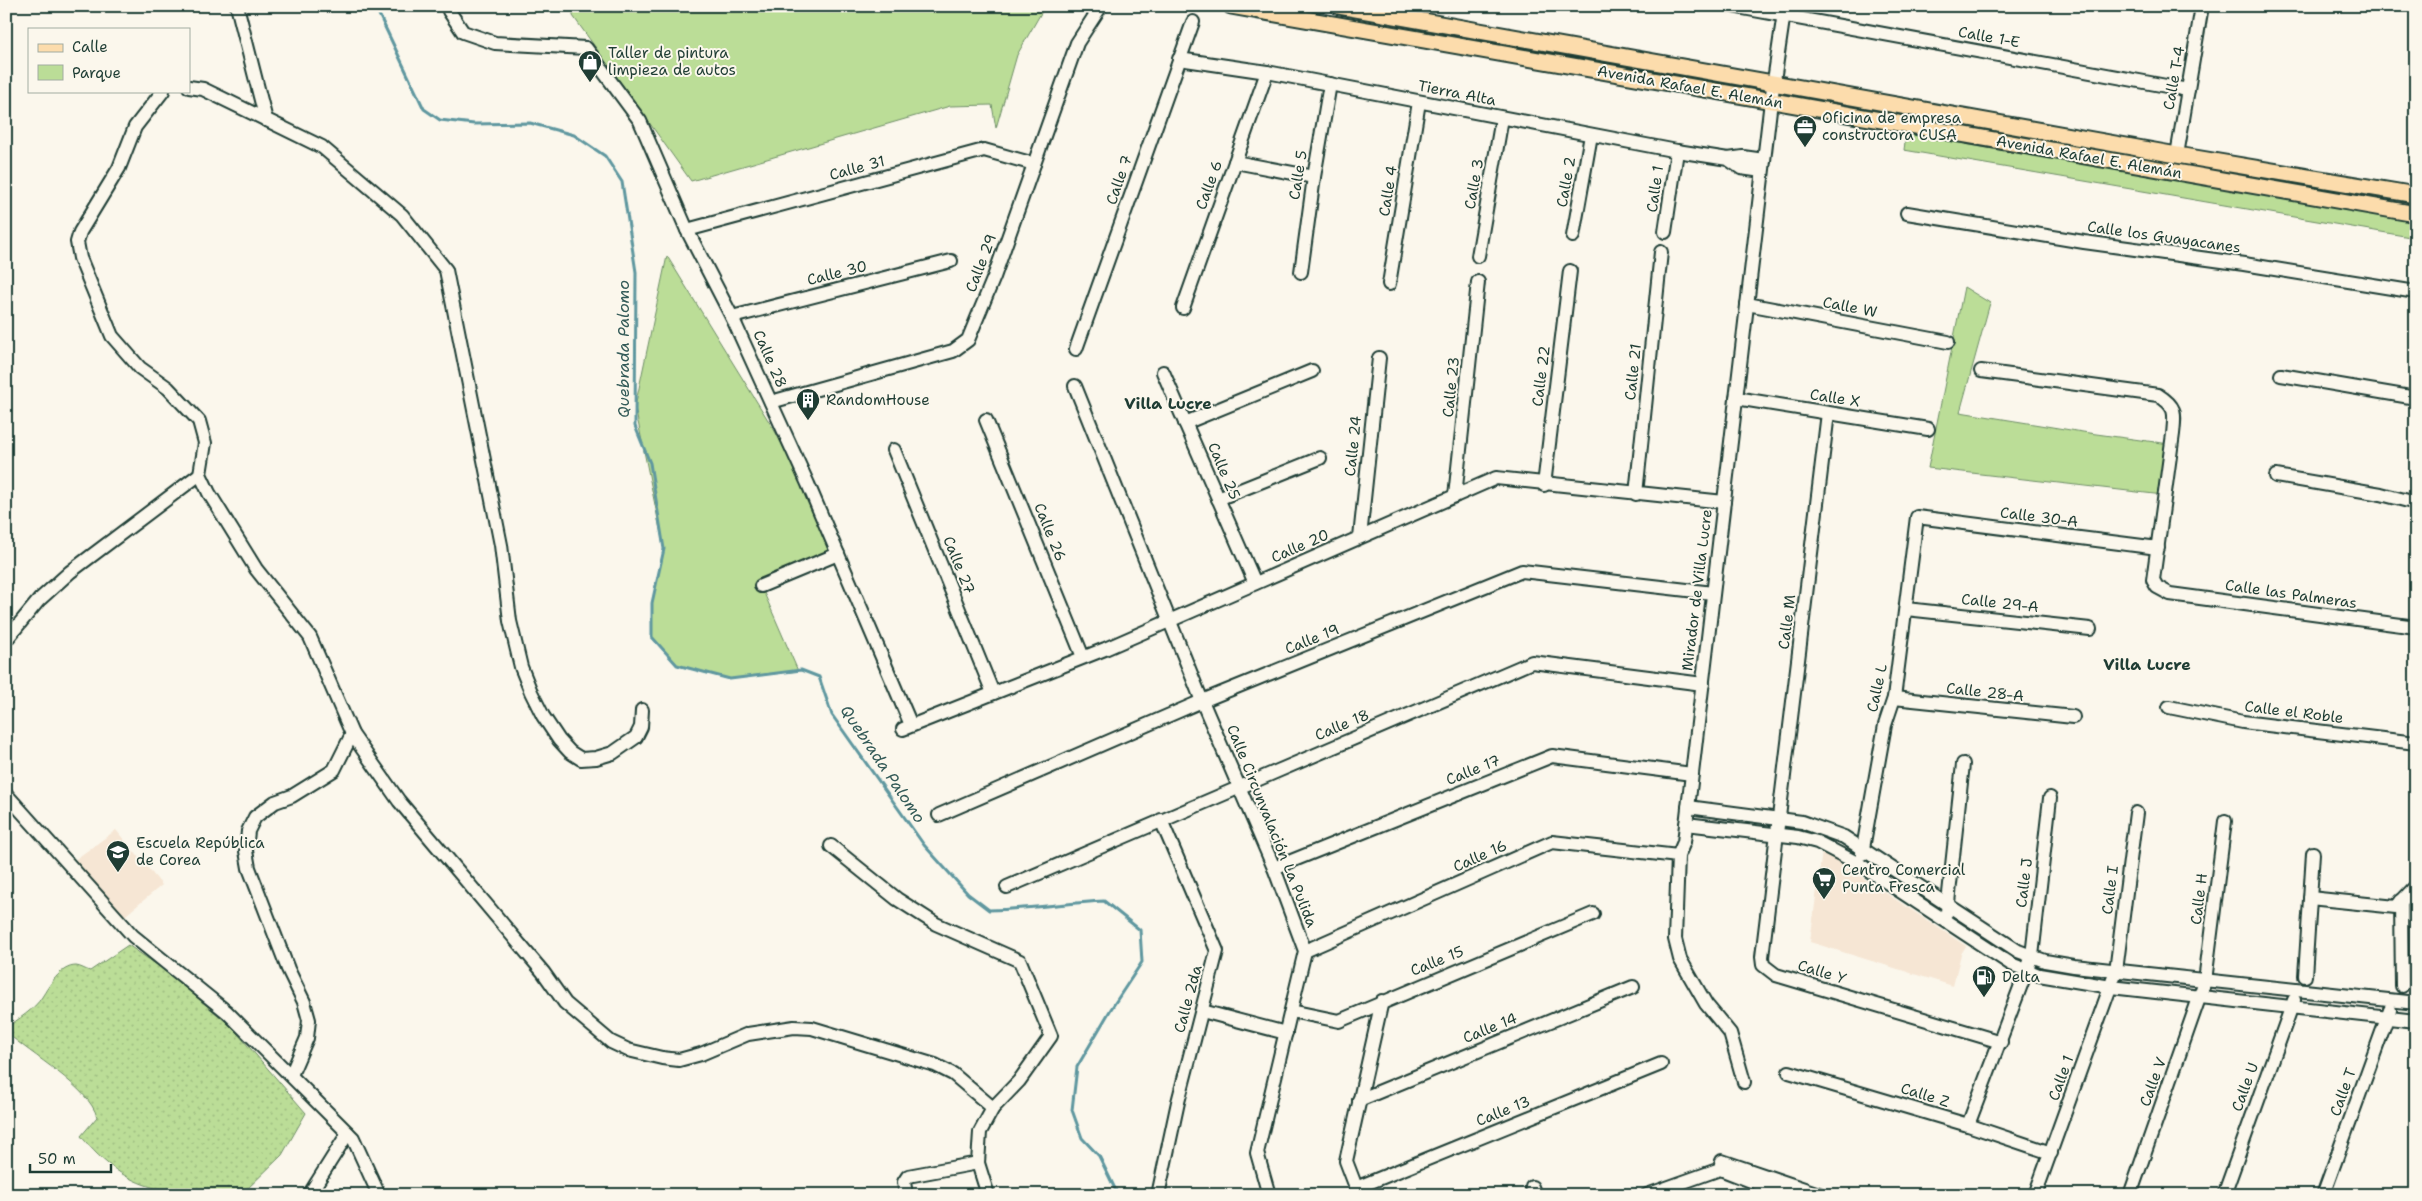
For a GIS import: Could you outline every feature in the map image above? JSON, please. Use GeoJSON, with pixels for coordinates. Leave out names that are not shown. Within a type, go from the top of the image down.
{"type":"FeatureCollection","features":[{"type":"Feature","properties":{"kind":"main road","name":"Avenida Rafael E. Alemán"},"geometry":{"type":"LineString","coordinates":[[1231,6],[2416,214]]}},
{"type":"Feature","properties":{"kind":"main road","name":"Avenida Rafael E. Alemán"},"geometry":{"type":"LineString","coordinates":[[1339,6],[2177,155],[2416,195]]}},
{"type":"Feature","properties":{"kind":"street"},"geometry":{"type":"LineString","coordinates":[[236,6],[266,120]]}},
{"type":"Feature","properties":{"kind":"street","name":"Calle 28"},"geometry":{"type":"LineString","coordinates":[[449,6],[449,11],[463,32],[495,43],[586,48],[640,121],[687,230],[732,317],[838,554],[907,727]]}},
{"type":"Feature","properties":{"kind":"street","name":"Calle 29"},"geometry":{"type":"LineString","coordinates":[[771,402],[953,351],[968,340],[994,277],[1078,43],[1101,6]]}},
{"type":"Feature","properties":{"kind":"street","name":"Calle 1-E"},"geometry":{"type":"LineString","coordinates":[[1732,6],[1784,11],[2188,90]]}},
{"type":"Feature","properties":{"kind":"street","name":"Calle T-4"},"geometry":{"type":"LineString","coordinates":[[2177,155],[2202,6]]}},
{"type":"Feature","properties":{"kind":"street","name":"Mirador de Villa Lucre"},"geometry":{"type":"LineString","coordinates":[[1744,1082],[1730,1033],[1706,1004],[1680,959],[1675,939],[1678,856],[1684,842],[1763,166],[1784,11]]}},
{"type":"Feature","properties":{"kind":"street","name":"Calle 7"},"geometry":{"type":"LineString","coordinates":[[1076,349],[1193,22]]}},
{"type":"Feature","properties":{"kind":"street","name":"Tierra Alta"},"geometry":{"type":"LineString","coordinates":[[1179,59],[1267,72],[1677,151],[1728,159],[1743,157],[1763,166]]}},
{"type":"Feature","properties":{"kind":"street","name":"Calle 6"},"geometry":{"type":"LineString","coordinates":[[1183,308],[1267,72]]}},
{"type":"Feature","properties":{"kind":"street","name":"Calle 5"},"geometry":{"type":"LineString","coordinates":[[1301,272],[1330,84]]}},
{"type":"Feature","properties":{"kind":"street"},"geometry":{"type":"LineString","coordinates":[[190,87],[203,89],[322,147],[402,215],[446,270],[501,545],[510,621],[521,667],[543,716],[570,752],[581,758],[596,758],[613,752],[636,737],[641,727],[642,710]]}},
{"type":"Feature","properties":{"kind":"street"},"geometry":{"type":"LineString","coordinates":[[162,92],[135,127],[119,168],[80,232],[78,242],[80,258],[112,336],[140,368],[168,388],[199,421],[205,442],[200,474],[209,493],[256,569],[310,637],[352,734],[399,801],[543,972],[566,1003],[611,1042],[640,1054],[679,1060],[701,1054],[748,1034],[794,1027],[812,1028],[935,1065],[953,1074],[993,1108]]}},
{"type":"Feature","properties":{"kind":"street","name":"Calle 4"},"geometry":{"type":"LineString","coordinates":[[1389,284],[1419,102]]}},
{"type":"Feature","properties":{"kind":"street","name":"Calle 3"},"geometry":{"type":"LineString","coordinates":[[1478,256],[1502,118]]}},
{"type":"Feature","properties":{"kind":"street","name":"Calle 2"},"geometry":{"type":"LineString","coordinates":[[1573,236],[1591,134]]}},
{"type":"Feature","properties":{"kind":"street","name":"Calle 31"},"geometry":{"type":"LineString","coordinates":[[687,230],[984,150],[1034,164]]}},
{"type":"Feature","properties":{"kind":"street","name":"Calle 1"},"geometry":{"type":"LineString","coordinates":[[1665,232],[1677,151]]}},
{"type":"Feature","properties":{"kind":"street"},"geometry":{"type":"LineString","coordinates":[[1235,162],[1314,178]]}},
{"type":"Feature","properties":{"kind":"street","name":"Calle los Guayacanes"},"geometry":{"type":"LineString","coordinates":[[1908,213],[2084,242],[2244,264],[2416,292]]}},
{"type":"Feature","properties":{"kind":"street","name":"Calle 21"},"geometry":{"type":"LineString","coordinates":[[1636,494],[1662,252]]}},
{"type":"Feature","properties":{"kind":"street","name":"Calle 30"},"geometry":{"type":"LineString","coordinates":[[732,317],[950,262]]}},
{"type":"Feature","properties":{"kind":"street","name":"Calle 22"},"geometry":{"type":"LineString","coordinates":[[1544,485],[1570,271]]}},
{"type":"Feature","properties":{"kind":"street","name":"Calle 23"},"geometry":{"type":"LineString","coordinates":[[1455,496],[1478,282]]}},
{"type":"Feature","properties":{"kind":"street","name":"Calle W"},"geometry":{"type":"LineString","coordinates":[[1747,304],[1948,342]]}},
{"type":"Feature","properties":{"kind":"street","name":"Calle 24"},"geometry":{"type":"LineString","coordinates":[[1360,537],[1379,358]]}},
{"type":"Feature","properties":{"kind":"street"},"geometry":{"type":"LineString","coordinates":[[1185,423],[1312,371]]}},
{"type":"Feature","properties":{"kind":"street"},"geometry":{"type":"LineString","coordinates":[[1981,371],[2158,395],[2173,406],[2175,414],[2173,434],[2158,548]]}},
{"type":"Feature","properties":{"kind":"street","name":"Calle 25"},"geometry":{"type":"LineString","coordinates":[[1163,372],[1255,584]]}},
{"type":"Feature","properties":{"kind":"street"},"geometry":{"type":"LineString","coordinates":[[2281,375],[2416,398]]}},
{"type":"Feature","properties":{"kind":"street","name":"Calle Circunvalación La Pulida"},"geometry":{"type":"LineString","coordinates":[[1075,386],[1202,701],[1274,868],[1305,951],[1258,1153],[1269,1195]]}},
{"type":"Feature","properties":{"kind":"street","name":"Calle X"},"geometry":{"type":"LineString","coordinates":[[1736,398],[1928,429]]}},
{"type":"Feature","properties":{"kind":"street","name":"Calle M"},"geometry":{"type":"LineString","coordinates":[[1777,835],[1828,413]]}},
{"type":"Feature","properties":{"kind":"street","name":"Calle 26"},"geometry":{"type":"LineString","coordinates":[[986,420],[1083,657]]}},
{"type":"Feature","properties":{"kind":"street","name":"Calle 27"},"geometry":{"type":"LineString","coordinates":[[894,450],[993,693]]}},
{"type":"Feature","properties":{"kind":"street"},"geometry":{"type":"LineString","coordinates":[[1218,499],[1320,458]]}},
{"type":"Feature","properties":{"kind":"street"},"geometry":{"type":"LineString","coordinates":[[6,640],[39,600],[70,572],[200,474]]}},
{"type":"Feature","properties":{"kind":"street"},"geometry":{"type":"LineString","coordinates":[[2276,476],[2381,494],[2416,503]]}},
{"type":"Feature","properties":{"kind":"street","name":"Calle 20"},"geometry":{"type":"LineString","coordinates":[[907,727],[1169,621],[1496,478],[1544,485],[1724,502]]}},
{"type":"Feature","properties":{"kind":"street","name":"Calle 30-A"},"geometry":{"type":"LineString","coordinates":[[1917,517],[2158,548]]}},
{"type":"Feature","properties":{"kind":"street","name":"Calle L"},"geometry":{"type":"LineString","coordinates":[[1859,864],[1864,849],[1885,725],[1894,698],[1917,517]]}},
{"type":"Feature","properties":{"kind":"street","name":"Calle las Palmeras"},"geometry":{"type":"LineString","coordinates":[[2158,548],[2153,580],[2162,591],[2170,594],[2416,627]]}},
{"type":"Feature","properties":{"kind":"street"},"geometry":{"type":"LineString","coordinates":[[761,586],[838,554]]}},
{"type":"Feature","properties":{"kind":"street","name":"Calle 19"},"geometry":{"type":"LineString","coordinates":[[939,815],[1202,701],[1522,571],[1713,594]]}},
{"type":"Feature","properties":{"kind":"street","name":"Calle 29-A"},"geometry":{"type":"LineString","coordinates":[[1906,609],[2090,630]]}},
{"type":"Feature","properties":{"kind":"street","name":"Calle 18"},"geometry":{"type":"LineString","coordinates":[[1007,886],[1532,662],[1703,684]]}},
{"type":"Feature","properties":{"kind":"street","name":"Calle 28-A"},"geometry":{"type":"LineString","coordinates":[[1894,698],[2073,718]]}},
{"type":"Feature","properties":{"kind":"street","name":"Calle el Roble"},"geometry":{"type":"LineString","coordinates":[[2169,707],[2243,722],[2416,743]]}},
{"type":"Feature","properties":{"kind":"street"},"geometry":{"type":"LineString","coordinates":[[291,1075],[307,1038],[309,1020],[304,1002],[288,970],[249,868],[246,851],[248,831],[255,817],[275,802],[292,796],[334,770],[352,734]]}},
{"type":"Feature","properties":{"kind":"street","name":"Calle 17"},"geometry":{"type":"LineString","coordinates":[[1274,868],[1552,756],[1692,774]]}},
{"type":"Feature","properties":{"kind":"street"},"geometry":{"type":"LineString","coordinates":[[1946,922],[1963,764]]}},
{"type":"Feature","properties":{"kind":"street"},"geometry":{"type":"LineString","coordinates":[[6,794],[132,936],[227,1012],[348,1133],[379,1195]]}},
{"type":"Feature","properties":{"kind":"street","name":"Calle J"},"geometry":{"type":"LineString","coordinates":[[1968,1125],[2032,956],[2050,798]]}},
{"type":"Feature","properties":{"kind":"street"},"geometry":{"type":"LineString","coordinates":[[1688,807],[1780,819],[1823,828],[1864,849],[2018,951],[2032,956],[2064,964],[2116,971],[2416,1003]]}},
{"type":"Feature","properties":{"kind":"street","name":"Calle I"},"geometry":{"type":"LineString","coordinates":[[2116,971],[2136,813]]}},
{"type":"Feature","properties":{"kind":"street","name":"Calle 2da"},"geometry":{"type":"LineString","coordinates":[[1158,1195],[1178,1102],[1217,951],[1161,820]]}},
{"type":"Feature","properties":{"kind":"street","name":"Calle H"},"geometry":{"type":"LineString","coordinates":[[2205,980],[2225,821]]}},
{"type":"Feature","properties":{"kind":"street"},"geometry":{"type":"LineString","coordinates":[[1686,824],[1817,842],[1859,864],[1946,922],[2026,971],[2065,981],[2416,1021]]}},
{"type":"Feature","properties":{"kind":"street"},"geometry":{"type":"LineString","coordinates":[[1817,842],[1823,828]]}},
{"type":"Feature","properties":{"kind":"street","name":"Calle Y"},"geometry":{"type":"LineString","coordinates":[[1777,835],[1762,957],[1763,965],[1768,970],[1776,975],[2001,1042]]}},
{"type":"Feature","properties":{"kind":"street","name":"Calle 16"},"geometry":{"type":"LineString","coordinates":[[1305,951],[1552,842],[1678,856]]}},
{"type":"Feature","properties":{"kind":"street"},"geometry":{"type":"LineString","coordinates":[[831,846],[897,899],[936,924],[1020,961],[1051,1036],[1019,1081],[993,1108],[980,1132],[978,1163],[988,1195]]}},
{"type":"Feature","properties":{"kind":"street"},"geometry":{"type":"LineString","coordinates":[[2305,976],[2313,853]]}},
{"type":"Feature","properties":{"kind":"street"},"geometry":{"type":"LineString","coordinates":[[2310,898],[2396,908],[2416,886]]}},
{"type":"Feature","properties":{"kind":"street"},"geometry":{"type":"LineString","coordinates":[[2401,901],[2402,986]]}},
{"type":"Feature","properties":{"kind":"street","name":"Calle 15"},"geometry":{"type":"LineString","coordinates":[[1291,1011],[1339,1021],[1593,914]]}},
{"type":"Feature","properties":{"kind":"street","name":"Calle 1"},"geometry":{"type":"LineString","coordinates":[[2035,1195],[2116,971]]}},
{"type":"Feature","properties":{"kind":"street","name":"Calle V"},"geometry":{"type":"LineString","coordinates":[[2130,1195],[2205,980]]}},
{"type":"Feature","properties":{"kind":"street","name":"Calle 14"},"geometry":{"type":"LineString","coordinates":[[1359,1100],[1633,987]]}},
{"type":"Feature","properties":{"kind":"street","name":"Calle U"},"geometry":{"type":"LineString","coordinates":[[2224,1195],[2297,990]]}},
{"type":"Feature","properties":{"kind":"street","name":"Calle T"},"geometry":{"type":"LineString","coordinates":[[2324,1195],[2393,1000]]}},
{"type":"Feature","properties":{"kind":"street"},"geometry":{"type":"LineString","coordinates":[[1358,1191],[1346,1161],[1382,1002]]}},
{"type":"Feature","properties":{"kind":"street"},"geometry":{"type":"LineString","coordinates":[[1202,1010],[1286,1033]]}},
{"type":"Feature","properties":{"kind":"street","name":"Calle 13"},"geometry":{"type":"LineString","coordinates":[[1358,1191],[1661,1064]]}},
{"type":"Feature","properties":{"kind":"street","name":"Calle Z"},"geometry":{"type":"LineString","coordinates":[[1789,1072],[1968,1125],[2051,1153]]}},
{"type":"Feature","properties":{"kind":"street"},"geometry":{"type":"LineString","coordinates":[[309,1195],[348,1133]]}},
{"type":"Feature","properties":{"kind":"street"},"geometry":{"type":"LineString","coordinates":[[1720,1169],[1722,1161],[1822,1195]]}},
{"type":"Feature","properties":{"kind":"street"},"geometry":{"type":"LineString","coordinates":[[906,1195],[904,1182],[908,1176],[978,1163]]}},
{"type":"Feature","properties":{"kind":"street"},"geometry":{"type":"LineString","coordinates":[[1646,1195],[1720,1169],[1787,1195]]}},
{"type":"Feature","properties":{"kind":"shaded area","name":"Escuela República de Corea"},"geometry":{"type":"Polygon","coordinates":[[[116,830],[162,885],[121,919],[73,861],[116,830]]]}},
{"type":"Feature","properties":{"kind":"shaded area"},"geometry":{"type":"Polygon","coordinates":[[[1822,851],[1966,946],[1961,954],[1953,986],[1810,942],[1822,851]]]}},
{"type":"Feature","properties":{"kind":"green space"},"geometry":{"type":"Polygon","coordinates":[[[573,6],[1045,6],[1017,55],[996,128],[992,105],[950,106],[691,181],[573,16],[573,6]]]}},
{"type":"Feature","properties":{"kind":"green space"},"geometry":{"type":"Polygon","coordinates":[[[1906,134],[2416,220],[2416,238],[1904,150],[1906,134]]]}},
{"type":"Feature","properties":{"kind":"green space"},"geometry":{"type":"Polygon","coordinates":[[[667,256],[776,433],[838,554],[761,586],[798,671],[730,679],[677,665],[652,637],[652,603],[664,549],[635,407],[667,256]]]}},
{"type":"Feature","properties":{"kind":"green space"},"geometry":{"type":"Polygon","coordinates":[[[1964,287],[1990,303],[1960,412],[2177,445],[2172,496],[1928,468],[1964,287]]]}},
{"type":"Feature","properties":{"kind":"green space"},"geometry":{"type":"Polygon","coordinates":[[[128,945],[163,969],[231,1026],[306,1113],[282,1155],[241,1195],[172,1192],[134,1180],[116,1170],[98,1155],[81,1136],[97,1117],[92,1106],[71,1083],[6,1032],[6,1028],[39,1002],[52,982],[65,969],[76,966],[90,971],[128,945]]]}},
{"type":"Feature","properties":{"kind":"waterway","name":"Quebrada Palomo"},"geometry":{"type":"LineString","coordinates":[[375,6],[424,109],[440,120],[474,124],[530,123],[574,135],[605,156],[622,182],[636,272],[635,426],[650,463],[664,549],[652,603],[652,637],[677,665],[730,679],[801,670],[819,677],[832,715],[924,845],[968,894],[989,910],[1104,901],[1140,930],[1142,962],[1111,1009],[1077,1067],[1072,1110],[1082,1138],[1099,1156],[1118,1195]]}},
{"type":"Feature","properties":{"kind":"place","name":"Taller de pintura limpieza de autos"},"geometry":{"type":"Point","coordinates":[590,83]}},
{"type":"Feature","properties":{"kind":"place","name":"Oficina de empresa constructora CUSA"},"geometry":{"type":"Point","coordinates":[1805,148]}},
{"type":"Feature","properties":{"kind":"place","name":"RandomHouse"},"geometry":{"type":"Point","coordinates":[808,421]}},
{"type":"Feature","properties":{"kind":"place","name":"Escuela República de Corea"},"geometry":{"type":"Point","coordinates":[118,873]}},
{"type":"Feature","properties":{"kind":"place","name":"Centro Comercial Punta Fresca"},"geometry":{"type":"Point","coordinates":[1824,900]}},
{"type":"Feature","properties":{"kind":"place","name":"Delta"},"geometry":{"type":"Point","coordinates":[1984,998]}},
{"type":"Feature","properties":{"kind":"district","name":"Villa Lucre"},"geometry":{"type":"Point","coordinates":[1168,403]}},
{"type":"Feature","properties":{"kind":"district","name":"Villa Lucre"},"geometry":{"type":"Point","coordinates":[2147,664]}}]}
